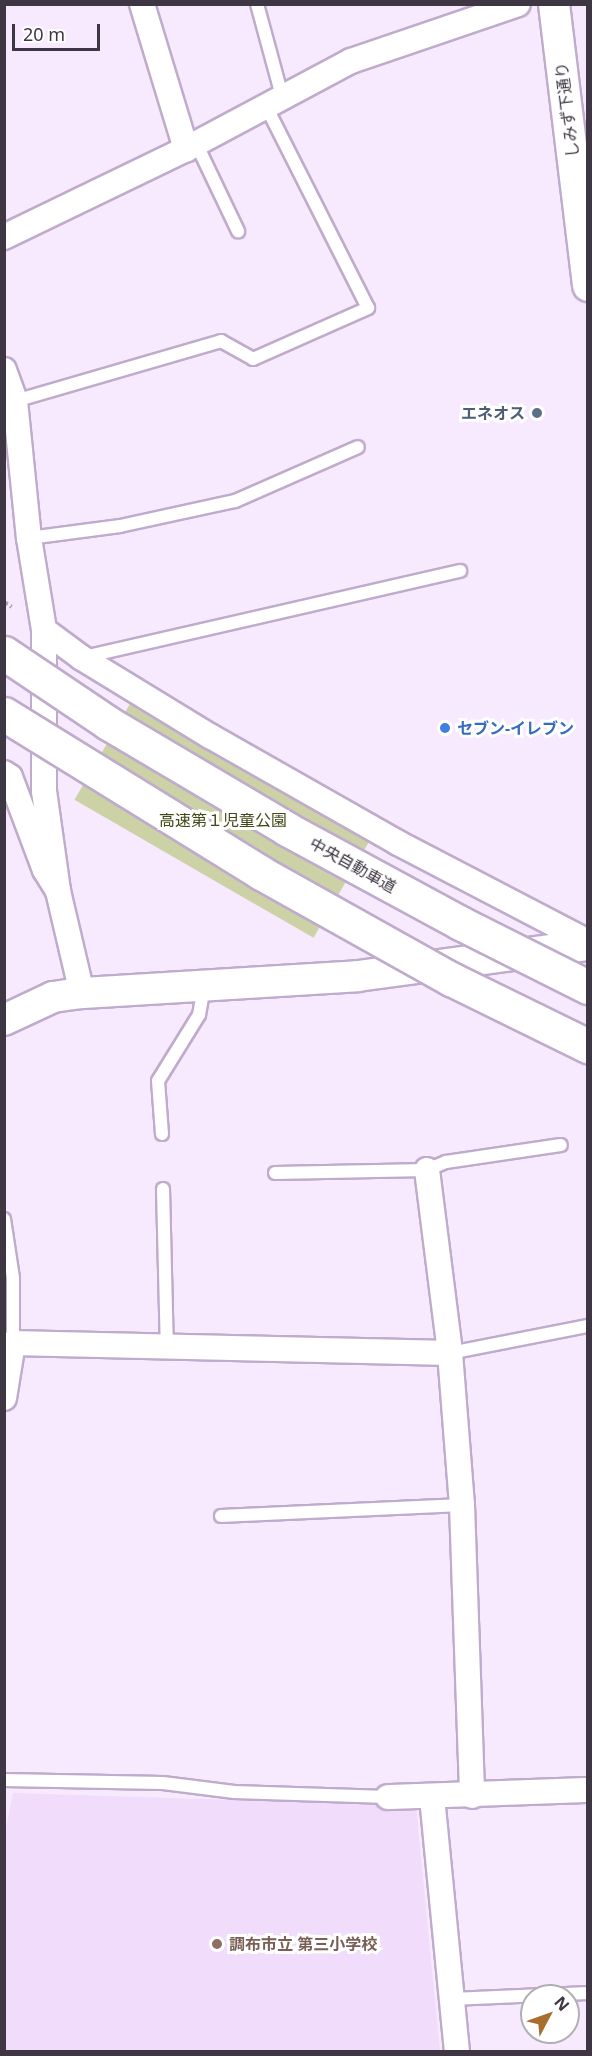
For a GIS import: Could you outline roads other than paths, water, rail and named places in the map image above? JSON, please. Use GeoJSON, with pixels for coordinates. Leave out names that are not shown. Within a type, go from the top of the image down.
{"type":"FeatureCollection","features":[{"type":"Feature","properties":{"kind":"highway","name":"中央自動車道"},"geometry":{"type":"LineString","coordinates":[[4,653],[108,723],[286,829],[460,923],[588,987]]}},
{"type":"Feature","properties":{"kind":"highway"},"geometry":{"type":"LineString","coordinates":[[4,714],[261,873],[451,979],[588,1046]]}},
{"type":"Feature","properties":{"kind":"street"},"geometry":{"type":"LineString","coordinates":[[142,4],[191,146]]}},
{"type":"Feature","properties":{"kind":"street"},"geometry":{"type":"LineString","coordinates":[[7,230],[191,146],[273,100],[351,61],[518,4]]}},
{"type":"Feature","properties":{"kind":"street","name":"しみず下通り"},"geometry":{"type":"LineString","coordinates":[[554,4],[588,286]]}},
{"type":"Feature","properties":{"kind":"street"},"geometry":{"type":"LineString","coordinates":[[4,370],[15,401],[28,538],[44,630],[44,791],[58,891],[82,993]]}},
{"type":"Feature","properties":{"kind":"street"},"geometry":{"type":"LineString","coordinates":[[44,630],[82,658],[398,843],[588,943]]}},
{"type":"Feature","properties":{"kind":"street"},"geometry":{"type":"LineString","coordinates":[[4,773],[10,777],[45,870],[58,891]]}},
{"type":"Feature","properties":{"kind":"street"},"geometry":{"type":"LineString","coordinates":[[4,1020],[53,997],[82,993],[358,976],[588,943]]}},
{"type":"Feature","properties":{"kind":"street"},"geometry":{"type":"LineString","coordinates":[[427,1170],[450,1353],[462,1505],[472,1796]]}},
{"type":"Feature","properties":{"kind":"street"},"geometry":{"type":"LineString","coordinates":[[4,1398],[13,1343],[167,1349],[450,1353]]}},
{"type":"Feature","properties":{"kind":"street"},"geometry":{"type":"LineString","coordinates":[[388,1797],[472,1796],[588,1790]]}},
{"type":"Feature","properties":{"kind":"street"},"geometry":{"type":"LineString","coordinates":[[432,1797],[457,2052]]}},
{"type":"Feature","properties":{"kind":"lane"},"geometry":{"type":"LineString","coordinates":[[15,401],[221,341],[253,359],[369,308],[273,100],[257,4]]}},
{"type":"Feature","properties":{"kind":"lane"},"geometry":{"type":"LineString","coordinates":[[191,146],[238,231]]}},
{"type":"Feature","properties":{"kind":"lane"},"geometry":{"type":"LineString","coordinates":[[28,538],[120,526],[235,501],[358,447]]}},
{"type":"Feature","properties":{"kind":"lane"},"geometry":{"type":"LineString","coordinates":[[82,658],[460,571]]}},
{"type":"Feature","properties":{"kind":"lane"},"geometry":{"type":"LineString","coordinates":[[162,1134],[158,1081],[199,1015],[204,985]]}},
{"type":"Feature","properties":{"kind":"lane"},"geometry":{"type":"LineString","coordinates":[[275,1173],[427,1170],[446,1162],[561,1145]]}},
{"type":"Feature","properties":{"kind":"lane"},"geometry":{"type":"LineString","coordinates":[[163,1189],[167,1349]]}},
{"type":"Feature","properties":{"kind":"lane"},"geometry":{"type":"LineString","coordinates":[[4,1219],[13,1278],[13,1343]]}},
{"type":"Feature","properties":{"kind":"lane"},"geometry":{"type":"LineString","coordinates":[[450,1353],[588,1326]]}},
{"type":"Feature","properties":{"kind":"lane"},"geometry":{"type":"LineString","coordinates":[[221,1516],[462,1505]]}},
{"type":"Feature","properties":{"kind":"lane"},"geometry":{"type":"LineString","coordinates":[[4,1780],[163,1783],[234,1792],[388,1797]]}},
{"type":"Feature","properties":{"kind":"lane"},"geometry":{"type":"LineString","coordinates":[[452,1999],[588,1993]]}},
{"type":"Feature","properties":{"kind":"place","name":"エネオス"},"geometry":{"type":"Point","coordinates":[537,413]}},
{"type":"Feature","properties":{"kind":"place","name":"セブン-イレブン"},"geometry":{"type":"Point","coordinates":[445,728]}},
{"type":"Feature","properties":{"kind":"place","name":"調布市立 第三小学校"},"geometry":{"type":"Point","coordinates":[217,1944]}},
{"type":"Feature","properties":{"kind":"park label","name":"高速第１児童公園"},"geometry":{"type":"Point","coordinates":[223,820]}}]}
